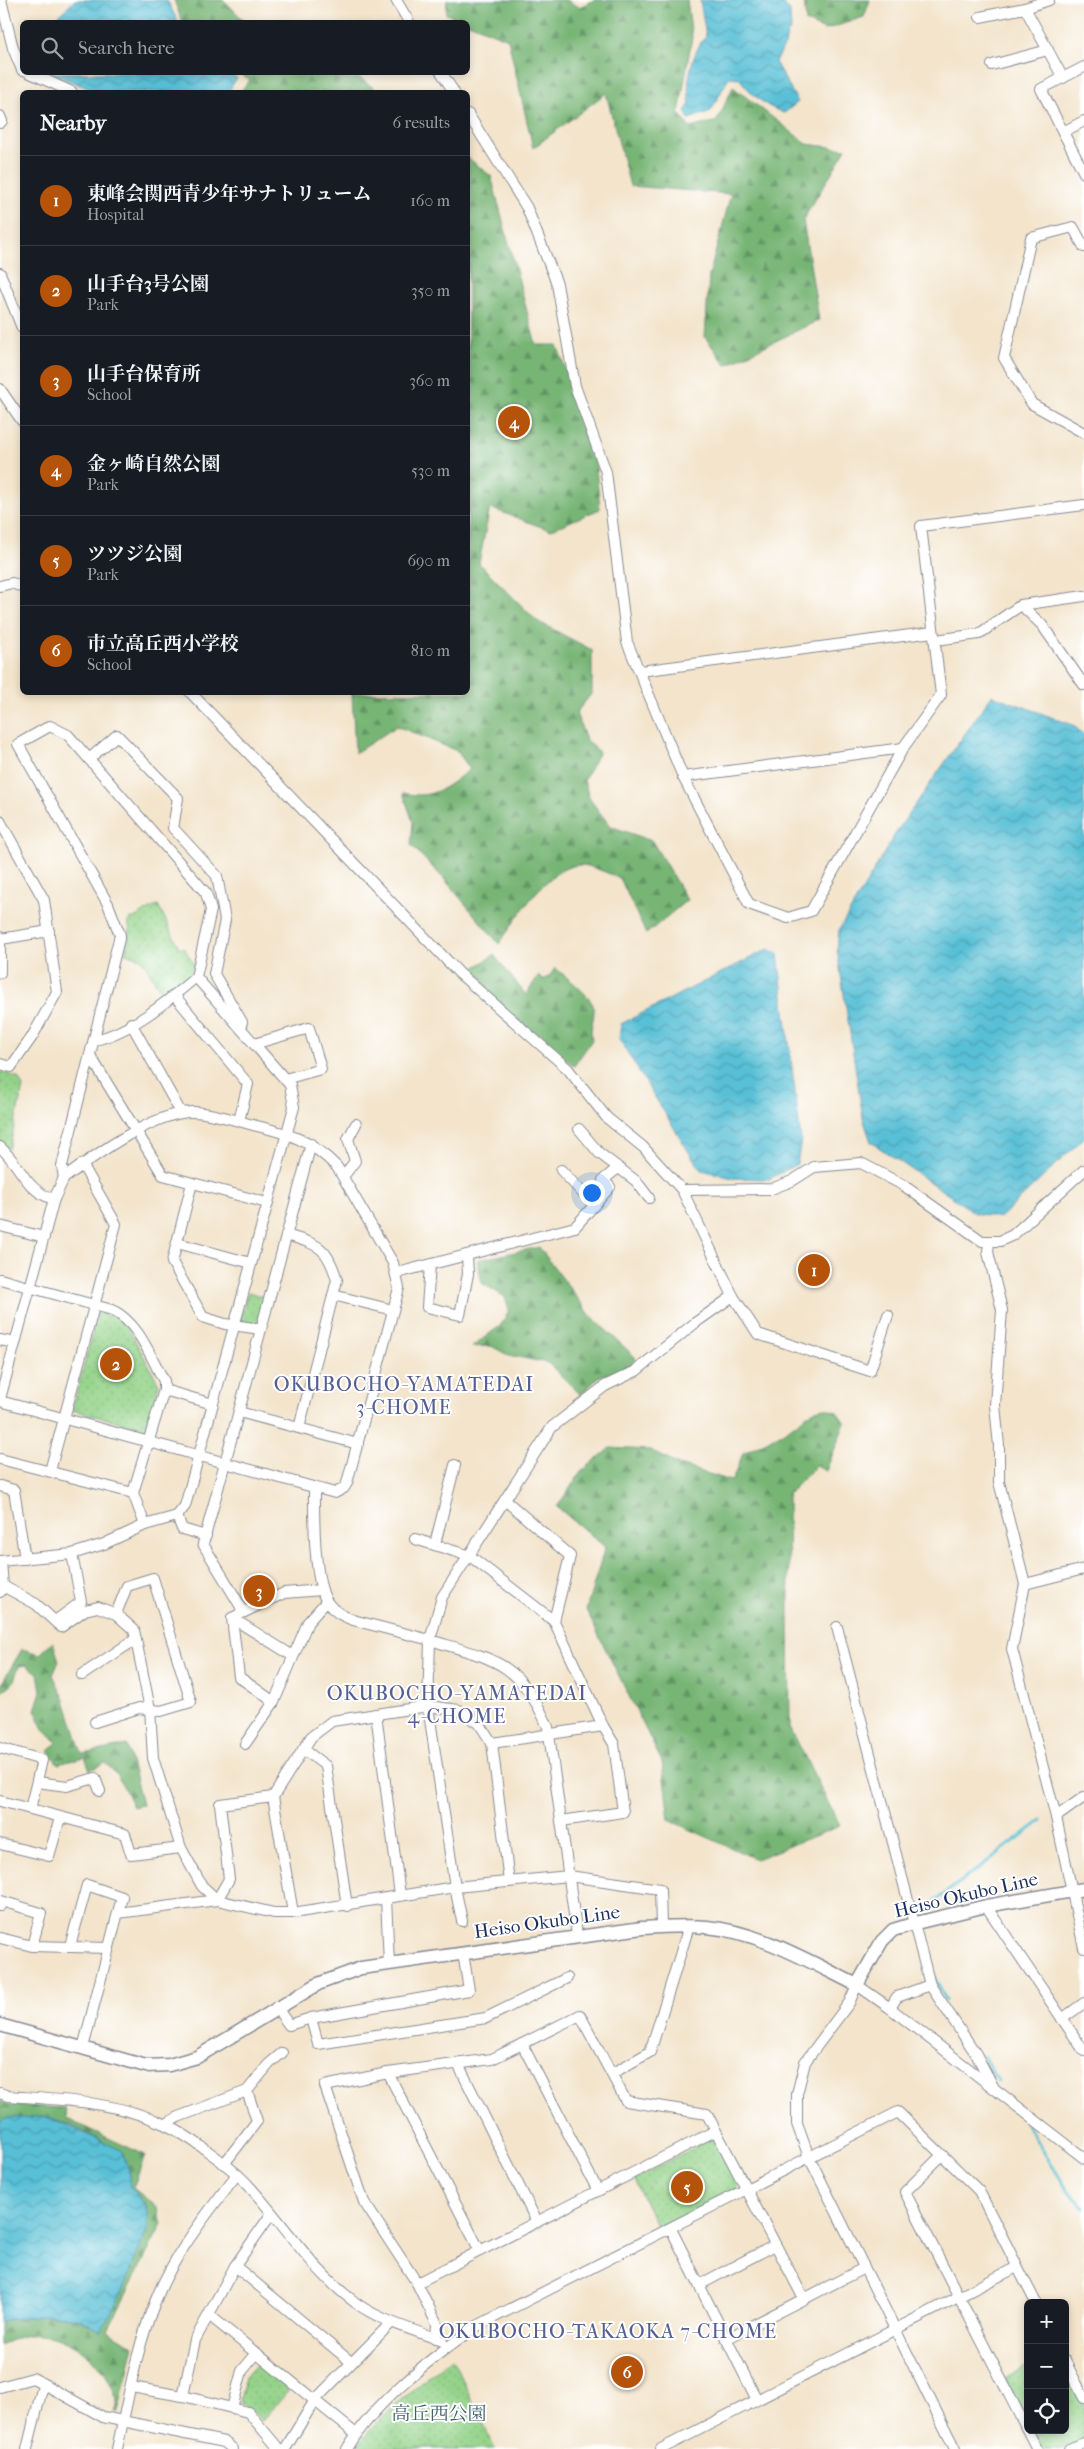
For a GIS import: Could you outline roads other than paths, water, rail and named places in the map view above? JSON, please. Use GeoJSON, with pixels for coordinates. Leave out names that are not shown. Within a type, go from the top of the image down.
{"type":"FeatureCollection","features":[{"type":"Feature","properties":{"kind":"main road","name":"Heiso Okubo Line"},"geometry":{"type":"LineString","coordinates":[[0,2025],[146,2066],[169,2066],[197,2057],[276,2007],[318,1984],[361,1968],[577,1936],[661,1927],[709,1927],[758,1940],[803,1959],[856,1985],[887,1935],[916,1923],[986,1906],[1078,1890]]}},
{"type":"Feature","properties":{"kind":"street"},"geometry":{"type":"LineString","coordinates":[[0,0],[13,48],[20,65]]}},
{"type":"Feature","properties":{"kind":"street"},"geometry":{"type":"LineString","coordinates":[[396,0],[408,20]]}},
{"type":"Feature","properties":{"kind":"street"},"geometry":{"type":"LineString","coordinates":[[980,17],[1024,8],[1049,0]]}},
{"type":"Feature","properties":{"kind":"street"},"geometry":{"type":"LineString","coordinates":[[1024,8],[1063,78]]}},
{"type":"Feature","properties":{"kind":"street"},"geometry":{"type":"LineString","coordinates":[[992,65],[1048,50]]}},
{"type":"Feature","properties":{"kind":"street"},"geometry":{"type":"LineString","coordinates":[[1084,66],[1041,89],[1084,173]]}},
{"type":"Feature","properties":{"kind":"street"},"geometry":{"type":"LineString","coordinates":[[35,75],[68,90]]}},
{"type":"Feature","properties":{"kind":"street"},"geometry":{"type":"LineString","coordinates":[[443,75],[453,90]]}},
{"type":"Feature","properties":{"kind":"street"},"geometry":{"type":"LineString","coordinates":[[0,116],[2,121],[0,123]]}},
{"type":"Feature","properties":{"kind":"street"},"geometry":{"type":"LineString","coordinates":[[470,117],[527,208],[557,284],[575,386],[606,472],[627,642],[683,777],[749,904],[788,918],[811,911],[903,748],[941,696],[920,526],[1084,505]]}},
{"type":"Feature","properties":{"kind":"street"},"geometry":{"type":"LineString","coordinates":[[1063,132],[1084,121]]}},
{"type":"Feature","properties":{"kind":"street"},"geometry":{"type":"LineString","coordinates":[[1084,247],[1073,227],[1031,238],[1004,358],[1032,404],[1084,433]]}},
{"type":"Feature","properties":{"kind":"street"},"geometry":{"type":"LineString","coordinates":[[0,273],[20,323]]}},
{"type":"Feature","properties":{"kind":"street"},"geometry":{"type":"LineString","coordinates":[[0,388],[20,418]]}},
{"type":"Feature","properties":{"kind":"street"},"geometry":{"type":"LineString","coordinates":[[0,586],[12,583],[20,587]]}},
{"type":"Feature","properties":{"kind":"street"},"geometry":{"type":"LineString","coordinates":[[640,671],[934,636],[979,634],[1021,605],[1084,596]]}},
{"type":"Feature","properties":{"kind":"street"},"geometry":{"type":"LineString","coordinates":[[1021,605],[1042,625],[1084,685]]}},
{"type":"Feature","properties":{"kind":"street"},"geometry":{"type":"LineString","coordinates":[[193,695],[459,973],[568,1069],[608,1118],[643,1147],[682,1190],[734,1296],[758,1334],[870,1371],[888,1315]]}},
{"type":"Feature","properties":{"kind":"street"},"geometry":{"type":"LineString","coordinates":[[63,1179],[62,1166],[120,935],[108,904],[18,744],[50,726],[68,735],[90,759],[206,892],[211,910],[196,976],[174,995],[131,1023],[108,1037],[95,1040]]}},
{"type":"Feature","properties":{"kind":"street"},"geometry":{"type":"LineString","coordinates":[[90,759],[117,734],[178,798],[173,828],[217,876],[225,920],[214,974],[242,1022],[239,1027]]}},
{"type":"Feature","properties":{"kind":"street"},"geometry":{"type":"LineString","coordinates":[[683,777],[903,748]]}},
{"type":"Feature","properties":{"kind":"street"},"geometry":{"type":"LineString","coordinates":[[0,820],[44,900],[57,992],[32,1037],[11,1067],[0,1064]]}},
{"type":"Feature","properties":{"kind":"street"},"geometry":{"type":"LineString","coordinates":[[0,973],[0,938],[49,931]]}},
{"type":"Feature","properties":{"kind":"street"},"geometry":{"type":"LineString","coordinates":[[196,976],[290,1085],[294,1107],[185,1506],[177,1516],[145,1525],[104,1544],[72,1554],[0,1561],[1,1589],[36,1604],[61,1627],[85,1610],[98,1607],[116,1614],[134,1630],[150,1709],[153,1758],[181,1848],[202,1886],[217,1900]]}},
{"type":"Feature","properties":{"kind":"street"},"geometry":{"type":"LineString","coordinates":[[174,995],[248,1084],[239,1121]]}},
{"type":"Feature","properties":{"kind":"street"},"geometry":{"type":"LineString","coordinates":[[131,1023],[181,1113]]}},
{"type":"Feature","properties":{"kind":"street"},"geometry":{"type":"LineString","coordinates":[[254,1044],[309,1028],[320,1069],[285,1079]]}},
{"type":"Feature","properties":{"kind":"street"},"geometry":{"type":"LineString","coordinates":[[91,1056],[163,1175],[267,1203]]}},
{"type":"Feature","properties":{"kind":"street"},"geometry":{"type":"LineString","coordinates":[[181,1113],[211,1115],[239,1121],[286,1133],[311,1144],[326,1156],[343,1177],[393,1263],[397,1273],[399,1288],[347,1483],[344,1488],[335,1493],[0,1400],[54,1199],[63,1179],[82,1164],[156,1120],[181,1113]]}},
{"type":"Feature","properties":{"kind":"street"},"geometry":{"type":"LineString","coordinates":[[343,1177],[355,1161],[348,1139],[356,1124]]}},
{"type":"Feature","properties":{"kind":"street"},"geometry":{"type":"LineString","coordinates":[[578,1129],[599,1153],[636,1181],[649,1198]]}},
{"type":"Feature","properties":{"kind":"street"},"geometry":{"type":"LineString","coordinates":[[244,1612],[203,1544],[311,1144]]}},
{"type":"Feature","properties":{"kind":"street"},"geometry":{"type":"LineString","coordinates":[[0,1147],[12,1157],[30,1186],[42,1196],[54,1199]]}},
{"type":"Feature","properties":{"kind":"street"},"geometry":{"type":"LineString","coordinates":[[682,1190],[771,1188],[792,1180],[814,1167],[860,1163],[903,1185],[982,1241],[1000,1241],[1013,1235],[1084,1170]]}},
{"type":"Feature","properties":{"kind":"street"},"geometry":{"type":"LineString","coordinates":[[50,1471],[116,1224],[82,1164]]}},
{"type":"Feature","properties":{"kind":"street"},"geometry":{"type":"LineString","coordinates":[[397,1273],[575,1227],[610,1187],[603,1180],[618,1168]]}},
{"type":"Feature","properties":{"kind":"street"},"geometry":{"type":"LineString","coordinates":[[561,1170],[594,1205]]}},
{"type":"Feature","properties":{"kind":"street"},"geometry":{"type":"LineString","coordinates":[[192,1183],[172,1262],[203,1317],[225,1324],[262,1329]]}},
{"type":"Feature","properties":{"kind":"street"},"geometry":{"type":"LineString","coordinates":[[0,1226],[44,1237]]}},
{"type":"Feature","properties":{"kind":"street"},"geometry":{"type":"LineString","coordinates":[[286,1235],[317,1245],[331,1260],[337,1280],[300,1428]]}},
{"type":"Feature","properties":{"kind":"street"},"geometry":{"type":"LineString","coordinates":[[990,1241],[988,1252],[1002,1310],[995,1405],[999,1446],[999,1482],[1025,1584],[1012,1649],[1056,1817],[1078,1890],[1084,1946]]}},
{"type":"Feature","properties":{"kind":"street"},"geometry":{"type":"LineString","coordinates":[[177,1243],[252,1263]]}},
{"type":"Feature","properties":{"kind":"street"},"geometry":{"type":"LineString","coordinates":[[430,1265],[427,1307],[460,1315],[468,1274],[467,1255]]}},
{"type":"Feature","properties":{"kind":"street"},"geometry":{"type":"LineString","coordinates":[[0,1279],[95,1305],[124,1316],[133,1326],[164,1380],[164,1390],[133,1493],[145,1525]]}},
{"type":"Feature","properties":{"kind":"street"},"geometry":{"type":"LineString","coordinates":[[333,1295],[393,1310]]}},
{"type":"Feature","properties":{"kind":"street"},"geometry":{"type":"LineString","coordinates":[[462,1921],[455,1887],[428,1706],[430,1640],[442,1597],[552,1427],[605,1386],[636,1371],[695,1323],[734,1296]]}},
{"type":"Feature","properties":{"kind":"street"},"geometry":{"type":"LineString","coordinates":[[0,1340],[15,1344]]}},
{"type":"Feature","properties":{"kind":"street"},"geometry":{"type":"LineString","coordinates":[[164,1390],[213,1404]]}},
{"type":"Feature","properties":{"kind":"street"},"geometry":{"type":"LineString","coordinates":[[239,1412],[358,1444]]}},
{"type":"Feature","properties":{"kind":"street"},"geometry":{"type":"LineString","coordinates":[[0,1459],[133,1493]]}},
{"type":"Feature","properties":{"kind":"street"},"geometry":{"type":"LineString","coordinates":[[435,1544],[455,1465]]}},
{"type":"Feature","properties":{"kind":"street"},"geometry":{"type":"LineString","coordinates":[[0,1486],[14,1490],[25,1559]]}},
{"type":"Feature","properties":{"kind":"street"},"geometry":{"type":"LineString","coordinates":[[314,1487],[316,1537],[322,1590],[326,1602],[338,1613],[353,1620],[489,1658],[510,1671],[524,1683],[537,1701],[549,1735],[577,1936]]}},
{"type":"Feature","properties":{"kind":"street"},"geometry":{"type":"LineString","coordinates":[[505,1500],[570,1556],[554,1621]]}},
{"type":"Feature","properties":{"kind":"street"},"geometry":{"type":"LineString","coordinates":[[177,1516],[182,1529],[206,1536]]}},
{"type":"Feature","properties":{"kind":"street"},"geometry":{"type":"LineString","coordinates":[[415,1539],[470,1556],[554,1621],[603,1726],[614,1744],[623,1812],[561,1821]]}},
{"type":"Feature","properties":{"kind":"street"},"geometry":{"type":"LineString","coordinates":[[55,1621],[81,1602],[72,1554]]}},
{"type":"Feature","properties":{"kind":"street"},"geometry":{"type":"LineString","coordinates":[[1025,1584],[1084,1570]]}},
{"type":"Feature","properties":{"kind":"street"},"geometry":{"type":"LineString","coordinates":[[95,1722],[140,1708],[162,1711],[191,1702],[153,1578],[127,1586],[116,1614]]}},
{"type":"Feature","properties":{"kind":"street"},"geometry":{"type":"LineString","coordinates":[[232,1618],[284,1593],[322,1590]]}},
{"type":"Feature","properties":{"kind":"street"},"geometry":{"type":"LineString","coordinates":[[245,1744],[274,1702],[308,1622],[326,1602]]}},
{"type":"Feature","properties":{"kind":"street"},"geometry":{"type":"LineString","coordinates":[[232,1618],[293,1656]]}},
{"type":"Feature","properties":{"kind":"street"},"geometry":{"type":"LineString","coordinates":[[232,1618],[239,1677],[274,1702]]}},
{"type":"Feature","properties":{"kind":"street"},"geometry":{"type":"LineString","coordinates":[[837,1627],[916,1923],[922,1959],[930,1985],[976,2054],[996,2091]]}},
{"type":"Feature","properties":{"kind":"street"},"geometry":{"type":"LineString","coordinates":[[82,1675],[136,1639]]}},
{"type":"Feature","properties":{"kind":"street"},"geometry":{"type":"LineString","coordinates":[[293,1913],[273,1796],[310,1737],[332,1721],[428,1706],[459,1710],[479,1723],[492,1742],[509,1882]]}},
{"type":"Feature","properties":{"kind":"street"},"geometry":{"type":"LineString","coordinates":[[376,1714],[400,1895]]}},
{"type":"Feature","properties":{"kind":"street"},"geometry":{"type":"LineString","coordinates":[[492,1742],[603,1726]]}},
{"type":"Feature","properties":{"kind":"street"},"geometry":{"type":"LineString","coordinates":[[0,1748],[42,1760],[30,1809]]}},
{"type":"Feature","properties":{"kind":"street"},"geometry":{"type":"LineString","coordinates":[[303,1749],[326,1766],[347,1906]]}},
{"type":"Feature","properties":{"kind":"street"},"geometry":{"type":"LineString","coordinates":[[37,1782],[67,1786],[95,1778],[100,1791]]}},
{"type":"Feature","properties":{"kind":"street"},"geometry":{"type":"LineString","coordinates":[[217,1900],[229,1879],[220,1804],[273,1796]]}},
{"type":"Feature","properties":{"kind":"street"},"geometry":{"type":"LineString","coordinates":[[1056,1817],[1084,1797]]}},
{"type":"Feature","properties":{"kind":"street"},"geometry":{"type":"LineString","coordinates":[[0,1801],[125,1834],[131,1854],[181,1848]]}},
{"type":"Feature","properties":{"kind":"street"},"geometry":{"type":"LineString","coordinates":[[0,1844],[48,1856],[60,1818]]}},
{"type":"Feature","properties":{"kind":"street"},"geometry":{"type":"LineString","coordinates":[[118,1913],[217,1900],[274,1913],[293,1913],[347,1906],[400,1895],[455,1887],[568,1876],[660,1889],[661,1927]]}},
{"type":"Feature","properties":{"kind":"street"},"geometry":{"type":"LineString","coordinates":[[70,1946],[87,1885],[122,1897],[83,2048]]}},
{"type":"Feature","properties":{"kind":"street"},"geometry":{"type":"LineString","coordinates":[[386,1898],[389,1964]]}},
{"type":"Feature","properties":{"kind":"street"},"geometry":{"type":"LineString","coordinates":[[0,1906],[1,1901],[41,1912],[32,1946]]}},
{"type":"Feature","properties":{"kind":"street"},"geometry":{"type":"LineString","coordinates":[[986,1906],[1084,2051]]}},
{"type":"Feature","properties":{"kind":"street"},"geometry":{"type":"LineString","coordinates":[[613,2073],[650,2052],[688,1926]]}},
{"type":"Feature","properties":{"kind":"street"},"geometry":{"type":"LineString","coordinates":[[0,1938],[32,1946],[108,1948]]}},
{"type":"Feature","properties":{"kind":"street"},"geometry":{"type":"LineString","coordinates":[[276,2007],[289,2026],[311,2018],[469,1990],[462,1953]]}},
{"type":"Feature","properties":{"kind":"street"},"geometry":{"type":"LineString","coordinates":[[311,2018],[318,2044],[486,2018],[567,1978]]}},
{"type":"Feature","properties":{"kind":"street"},"geometry":{"type":"LineString","coordinates":[[955,2449],[809,2157],[797,2124],[797,2094],[805,2062],[849,2003],[856,1985],[890,2008],[1084,2158]]}},
{"type":"Feature","properties":{"kind":"street"},"geometry":{"type":"LineString","coordinates":[[890,2008],[897,1997],[930,1985]]}},
{"type":"Feature","properties":{"kind":"street"},"geometry":{"type":"LineString","coordinates":[[1062,2019],[1084,2004]]}},
{"type":"Feature","properties":{"kind":"street"},"geometry":{"type":"LineString","coordinates":[[436,2339],[438,2324],[416,2283],[364,2202],[325,2086],[388,2073],[492,2059],[580,2015],[613,2073],[626,2102],[707,2114],[745,2191],[804,2299]]}},
{"type":"Feature","properties":{"kind":"street"},"geometry":{"type":"LineString","coordinates":[[522,2044],[598,2191]]}},
{"type":"Feature","properties":{"kind":"street"},"geometry":{"type":"LineString","coordinates":[[166,2124],[178,2117],[247,2091],[269,2064],[282,2053]]}},
{"type":"Feature","properties":{"kind":"street"},"geometry":{"type":"LineString","coordinates":[[458,2064],[537,2222]]}},
{"type":"Feature","properties":{"kind":"street"},"geometry":{"type":"LineString","coordinates":[[388,2073],[480,2251]]}},
{"type":"Feature","properties":{"kind":"street"},"geometry":{"type":"LineString","coordinates":[[224,2164],[256,2121],[247,2091]]}},
{"type":"Feature","properties":{"kind":"street"},"geometry":{"type":"LineString","coordinates":[[0,2093],[8,2096],[96,2103],[121,2108],[166,2124],[237,2174],[316,2267],[356,2303],[391,2323],[450,2345]]}},
{"type":"Feature","properties":{"kind":"street"},"geometry":{"type":"LineString","coordinates":[[346,2449],[369,2418],[410,2379],[450,2345],[477,2326],[898,2112],[979,2191],[1034,2299]]}},
{"type":"Feature","properties":{"kind":"street"},"geometry":{"type":"LineString","coordinates":[[416,2283],[715,2132]]}},
{"type":"Feature","properties":{"kind":"street"},"geometry":{"type":"LineString","coordinates":[[942,2154],[905,2192],[1036,2449]]}},
{"type":"Feature","properties":{"kind":"street"},"geometry":{"type":"LineString","coordinates":[[117,2449],[144,2334],[156,2300],[192,2236],[237,2174]]}},
{"type":"Feature","properties":{"kind":"street"},"geometry":{"type":"LineString","coordinates":[[183,2396],[195,2340],[235,2266],[272,2213]]}},
{"type":"Feature","properties":{"kind":"street"},"geometry":{"type":"LineString","coordinates":[[671,2228],[757,2400]]}},
{"type":"Feature","properties":{"kind":"street"},"geometry":{"type":"LineString","coordinates":[[699,2285],[775,2245]]}},
{"type":"Feature","properties":{"kind":"street"},"geometry":{"type":"LineString","coordinates":[[235,2266],[352,2362]]}},
{"type":"Feature","properties":{"kind":"street"},"geometry":{"type":"LineString","coordinates":[[660,2449],[1018,2267]]}},
{"type":"Feature","properties":{"kind":"street"},"geometry":{"type":"LineString","coordinates":[[726,2339],[864,2268]]}},
{"type":"Feature","properties":{"kind":"street"},"geometry":{"type":"LineString","coordinates":[[209,2315],[356,2434]]}},
{"type":"Feature","properties":{"kind":"street"},"geometry":{"type":"LineString","coordinates":[[285,2449],[315,2400],[391,2323]]}},
{"type":"Feature","properties":{"kind":"street"},"geometry":{"type":"LineString","coordinates":[[232,2408],[242,2371],[257,2354]]}},
{"type":"Feature","properties":{"kind":"street"},"geometry":{"type":"LineString","coordinates":[[1069,2369],[1084,2398]]}},
{"type":"Feature","properties":{"kind":"street"},"geometry":{"type":"LineString","coordinates":[[0,2387],[33,2378],[103,2417],[224,2442],[233,2449]]}},
{"type":"Feature","properties":{"kind":"street"},"geometry":{"type":"LineString","coordinates":[[27,2449],[43,2384]]}},
{"type":"Feature","properties":{"kind":"street"},"geometry":{"type":"LineString","coordinates":[[131,2386],[183,2396],[248,2412],[280,2449]]}},
{"type":"Feature","properties":{"kind":"street"},"geometry":{"type":"LineString","coordinates":[[1069,2449],[1084,2443]]}},
{"type":"Feature","properties":{"kind":"water"},"geometry":{"type":"Polygon","coordinates":[[[75,0],[167,0],[177,20],[54,20],[75,0]]]}},
{"type":"Feature","properties":{"kind":"water"},"geometry":{"type":"Polygon","coordinates":[[[700,0],[786,0],[784,4],[790,11],[791,29],[787,34],[785,45],[775,62],[798,102],[784,113],[758,99],[739,78],[729,77],[711,111],[689,119],[685,111],[690,104],[689,77],[693,59],[706,36],[700,0]]]}},
{"type":"Feature","properties":{"kind":"water"},"geometry":{"type":"Polygon","coordinates":[[[56,75],[229,75],[237,78],[229,90],[92,90],[56,75]]]}},
{"type":"Feature","properties":{"kind":"water"},"geometry":{"type":"Polygon","coordinates":[[[992,695],[1073,725],[1084,735],[1084,1138],[1000,1218],[975,1213],[871,1142],[863,1118],[837,949],[839,930],[897,831],[992,695]]]}},
{"type":"Feature","properties":{"kind":"water"},"geometry":{"type":"Polygon","coordinates":[[[768,949],[778,954],[801,1140],[797,1164],[769,1179],[732,1178],[702,1170],[692,1157],[619,1039],[621,1024],[768,949]]]}},
{"type":"Feature","properties":{"kind":"water"},"geometry":{"type":"Polygon","coordinates":[[[49,2117],[121,2150],[128,2166],[130,2187],[144,2204],[148,2215],[148,2228],[121,2294],[101,2331],[78,2318],[48,2314],[0,2321],[0,2123],[4,2118],[49,2117]]]}},
{"type":"Feature","properties":{"kind":"waterway"},"geometry":{"type":"LineString","coordinates":[[918,1914],[1042,1820]]}},
{"type":"Feature","properties":{"kind":"waterway"},"geometry":{"type":"LineString","coordinates":[[921,1930],[933,1975],[946,2001]]}},
{"type":"Feature","properties":{"kind":"waterway"},"geometry":{"type":"LineString","coordinates":[[983,2056],[998,2081]]}},
{"type":"Feature","properties":{"kind":"waterway"},"geometry":{"type":"LineString","coordinates":[[1026,2124],[1067,2189],[1084,2207]]}},
{"type":"Feature","properties":{"kind":"place","name":"金ヶ崎自然公園"},"geometry":{"type":"Point","coordinates":[514,422]}},
{"type":"Feature","properties":{"kind":"place","name":"東峰会関西青少年サナトリューム"},"geometry":{"type":"Point","coordinates":[814,1270]}},
{"type":"Feature","properties":{"kind":"place","name":"山手台3号公園"},"geometry":{"type":"Point","coordinates":[116,1364]}},
{"type":"Feature","properties":{"kind":"place","name":"山手台保育所"},"geometry":{"type":"Point","coordinates":[259,1591]}},
{"type":"Feature","properties":{"kind":"place","name":"ツツジ公園"},"geometry":{"type":"Point","coordinates":[687,2187]}},
{"type":"Feature","properties":{"kind":"place","name":"市立高丘西小学校"},"geometry":{"type":"Point","coordinates":[627,2372]}},
{"type":"Feature","properties":{"kind":"district","name":"OKUBOCHO-YAMATEDAI 3-CHOME"},"geometry":{"type":"Point","coordinates":[404,1396]}},
{"type":"Feature","properties":{"kind":"district","name":"OKUBOCHO-YAMATEDAI 4-CHOME"},"geometry":{"type":"Point","coordinates":[457,1704]}},
{"type":"Feature","properties":{"kind":"district","name":"OKUBOCHO-TAKAOKA 7-CHOME"},"geometry":{"type":"Point","coordinates":[608,2331]}},
{"type":"Feature","properties":{"kind":"park label","name":"高丘西公園"},"geometry":{"type":"Point","coordinates":[439,2414]}}]}
